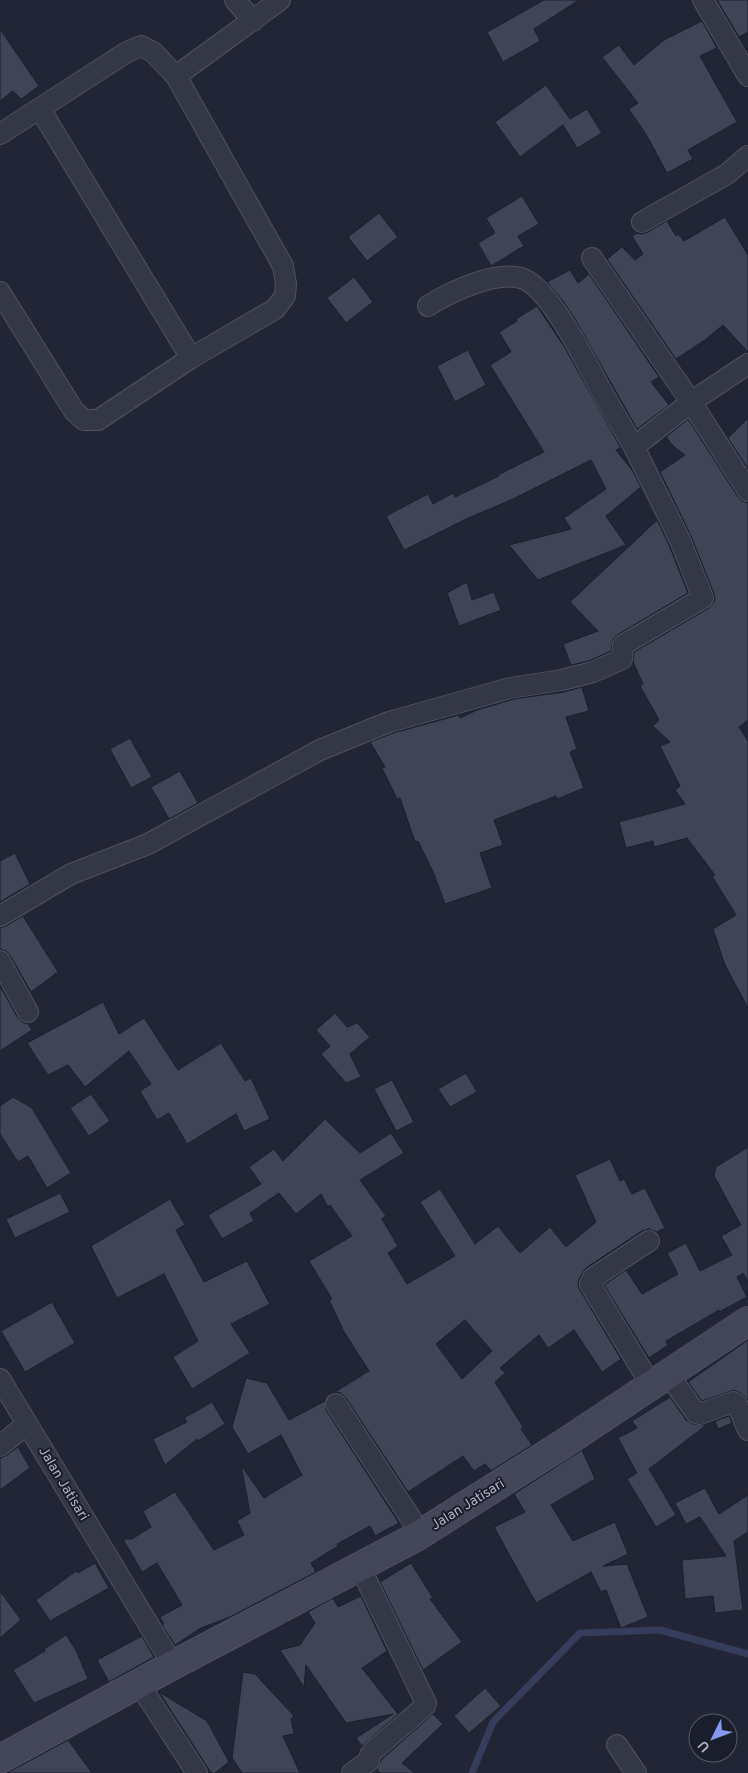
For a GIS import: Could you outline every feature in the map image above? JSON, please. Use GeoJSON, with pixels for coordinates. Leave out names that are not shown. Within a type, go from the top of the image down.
{"type":"FeatureCollection","features":[{"type":"Feature","properties":{"kind":"street"},"geometry":{"type":"LineString","coordinates":[[235,0],[253,21]]}},
{"type":"Feature","properties":{"kind":"street"},"geometry":{"type":"LineString","coordinates":[[176,76],[280,0]]}},
{"type":"Feature","properties":{"kind":"street"},"geometry":{"type":"LineString","coordinates":[[703,0],[748,76]]}},
{"type":"Feature","properties":{"kind":"street"},"geometry":{"type":"LineString","coordinates":[[0,134],[128,52],[141,46],[153,52],[176,76],[283,266],[286,284],[285,296],[275,309],[191,358],[98,420],[84,420],[74,412],[0,292]]}},
{"type":"Feature","properties":{"kind":"street"},"geometry":{"type":"LineString","coordinates":[[40,108],[191,358]]}},
{"type":"Feature","properties":{"kind":"street"},"geometry":{"type":"LineString","coordinates":[[642,222],[727,174],[748,156]]}},
{"type":"Feature","properties":{"kind":"street"},"geometry":{"type":"LineString","coordinates":[[592,258],[748,491]]}},
{"type":"Feature","properties":{"kind":"street"},"geometry":{"type":"LineString","coordinates":[[0,916],[71,874],[148,844],[320,750],[389,722],[510,688],[562,680],[592,672],[622,659],[623,645],[703,598],[680,540],[634,447],[579,347],[545,299],[529,282],[517,277],[495,279],[462,287],[428,306]]}},
{"type":"Feature","properties":{"kind":"street"},"geometry":{"type":"LineString","coordinates":[[634,447],[690,402],[748,364]]}},
{"type":"Feature","properties":{"kind":"street"},"geometry":{"type":"LineString","coordinates":[[0,961],[28,1012]]}},
{"type":"Feature","properties":{"kind":"street"},"geometry":{"type":"LineString","coordinates":[[649,1241],[592,1278],[590,1284],[660,1380],[696,1413],[700,1414],[733,1402],[738,1406],[748,1430]]}},
{"type":"Feature","properties":{"kind":"street","name":"Jalan Jatisari"},"geometry":{"type":"LineString","coordinates":[[0,1759],[421,1534],[560,1446],[748,1320]]}},
{"type":"Feature","properties":{"kind":"street","name":"Jalan Jatisari"},"geometry":{"type":"LineString","coordinates":[[0,1379],[174,1665]]}},
{"type":"Feature","properties":{"kind":"street"},"geometry":{"type":"LineString","coordinates":[[336,1404],[421,1534]]}},
{"type":"Feature","properties":{"kind":"street"},"geometry":{"type":"LineString","coordinates":[[0,1446],[27,1424]]}},
{"type":"Feature","properties":{"kind":"street"},"geometry":{"type":"LineString","coordinates":[[352,1773],[369,1762],[373,1751],[425,1706],[426,1703],[360,1566]]}},
{"type":"Feature","properties":{"kind":"street"},"geometry":{"type":"LineString","coordinates":[[138,1684],[197,1773]]}},
{"type":"Feature","properties":{"kind":"street"},"geometry":{"type":"LineString","coordinates":[[617,1745],[636,1773]]}},
{"type":"Feature","properties":{"kind":"building"},"geometry":{"type":"Polygon","coordinates":[[[544,0],[579,0],[534,29],[540,41],[503,62],[487,32],[544,0]]]}},
{"type":"Feature","properties":{"kind":"building"},"geometry":{"type":"Polygon","coordinates":[[[717,0],[748,0],[748,32],[739,37],[717,0]]]}},
{"type":"Feature","properties":{"kind":"building"},"geometry":{"type":"Polygon","coordinates":[[[702,21],[717,48],[700,56],[737,122],[688,150],[693,159],[667,173],[647,136],[629,109],[638,103],[602,57],[619,45],[634,65],[664,40],[702,21]]]}},
{"type":"Feature","properties":{"kind":"building"},"geometry":{"type":"Polygon","coordinates":[[[0,29],[39,86],[21,99],[13,91],[0,101],[0,29]]]}},
{"type":"Feature","properties":{"kind":"building"},"geometry":{"type":"Polygon","coordinates":[[[546,85],[570,119],[587,109],[602,133],[577,148],[563,125],[520,157],[495,122],[546,85]]]}},
{"type":"Feature","properties":{"kind":"building"},"geometry":{"type":"Polygon","coordinates":[[[522,196],[539,224],[518,236],[524,246],[491,266],[478,243],[495,233],[486,218],[522,196]]]}},
{"type":"Feature","properties":{"kind":"building"},"geometry":{"type":"Polygon","coordinates":[[[379,213],[398,237],[367,261],[348,237],[379,213]]]}},
{"type":"Feature","properties":{"kind":"building"},"geometry":{"type":"Polygon","coordinates":[[[725,217],[748,255],[748,352],[723,325],[705,340],[676,359],[607,259],[622,247],[635,260],[643,254],[632,236],[637,233],[648,232],[667,221],[676,236],[678,234],[684,241],[725,217]]]}},
{"type":"Feature","properties":{"kind":"building"},"geometry":{"type":"Polygon","coordinates":[[[570,270],[578,283],[589,274],[659,377],[651,382],[669,405],[637,429],[575,319],[547,282],[570,270]]]}},
{"type":"Feature","properties":{"kind":"building"},"geometry":{"type":"Polygon","coordinates":[[[354,277],[373,302],[346,323],[327,298],[354,277]]]}},
{"type":"Feature","properties":{"kind":"building"},"geometry":{"type":"Polygon","coordinates":[[[537,306],[565,348],[621,448],[616,450],[632,470],[641,487],[606,516],[626,545],[538,580],[509,545],[571,529],[564,518],[606,489],[591,460],[404,550],[386,516],[428,494],[433,504],[453,493],[455,497],[544,452],[490,365],[511,352],[499,332],[537,306]]]}},
{"type":"Feature","properties":{"kind":"building"},"geometry":{"type":"Polygon","coordinates":[[[468,350],[486,385],[455,402],[437,366],[468,350]]]}},
{"type":"Feature","properties":{"kind":"building"},"geometry":{"type":"Polygon","coordinates":[[[748,418],[748,469],[728,438],[748,418]]]}},
{"type":"Feature","properties":{"kind":"building"},"geometry":{"type":"Polygon","coordinates":[[[688,419],[738,497],[748,503],[748,720],[739,727],[748,741],[748,1008],[725,965],[713,929],[736,915],[712,876],[715,875],[687,838],[654,847],[653,841],[626,848],[619,822],[685,804],[675,790],[680,786],[660,746],[670,742],[653,726],[659,720],[640,686],[643,684],[633,662],[634,652],[709,608],[715,600],[691,536],[660,472],[685,455],[673,446],[666,437],[688,419]]]}},
{"type":"Feature","properties":{"kind":"building"},"geometry":{"type":"Polygon","coordinates":[[[657,520],[688,593],[617,635],[613,639],[611,651],[589,661],[571,665],[563,644],[598,631],[570,602],[657,520]]]}},
{"type":"Feature","properties":{"kind":"building"},"geometry":{"type":"Polygon","coordinates":[[[467,582],[472,600],[494,592],[501,610],[459,626],[447,593],[467,582]]]}},
{"type":"Feature","properties":{"kind":"building"},"geometry":{"type":"Polygon","coordinates":[[[582,687],[589,711],[566,717],[577,749],[570,752],[584,788],[557,799],[556,796],[494,820],[503,845],[480,853],[492,888],[445,904],[434,874],[418,841],[415,842],[400,798],[397,799],[382,768],[385,767],[370,742],[393,733],[459,715],[460,718],[477,710],[514,699],[564,692],[582,687]]]}},
{"type":"Feature","properties":{"kind":"building"},"geometry":{"type":"Polygon","coordinates":[[[130,738],[152,777],[131,788],[110,749],[130,738]]]}},
{"type":"Feature","properties":{"kind":"building"},"geometry":{"type":"Polygon","coordinates":[[[180,771],[198,803],[169,819],[151,787],[180,771]]]}},
{"type":"Feature","properties":{"kind":"building"},"geometry":{"type":"Polygon","coordinates":[[[15,853],[30,884],[0,902],[0,861],[15,853]]]}},
{"type":"Feature","properties":{"kind":"building"},"geometry":{"type":"Polygon","coordinates":[[[23,916],[58,972],[31,992],[10,955],[0,949],[0,928],[23,916]]]}},
{"type":"Feature","properties":{"kind":"building"},"geometry":{"type":"Polygon","coordinates":[[[0,986],[18,1018],[28,1024],[32,1030],[0,1051],[0,986]]]}},
{"type":"Feature","properties":{"kind":"building"},"geometry":{"type":"Polygon","coordinates":[[[103,1002],[119,1034],[144,1018],[178,1070],[221,1043],[245,1081],[251,1078],[270,1119],[244,1131],[236,1114],[187,1144],[169,1113],[157,1120],[140,1091],[151,1084],[129,1051],[85,1087],[68,1065],[48,1075],[27,1043],[103,1002]]]}},
{"type":"Feature","properties":{"kind":"building"},"geometry":{"type":"Polygon","coordinates":[[[335,1013],[347,1027],[357,1023],[370,1037],[350,1054],[361,1077],[346,1083],[321,1054],[330,1046],[316,1030],[335,1013]]]}},
{"type":"Feature","properties":{"kind":"building"},"geometry":{"type":"Polygon","coordinates":[[[466,1073],[477,1092],[450,1107],[438,1089],[466,1073]]]}},
{"type":"Feature","properties":{"kind":"building"},"geometry":{"type":"Polygon","coordinates":[[[392,1080],[414,1122],[396,1131],[374,1089],[392,1080]]]}},
{"type":"Feature","properties":{"kind":"building"},"geometry":{"type":"Polygon","coordinates":[[[91,1094],[110,1121],[89,1136],[70,1108],[91,1094]]]}},
{"type":"Feature","properties":{"kind":"building"},"geometry":{"type":"Polygon","coordinates":[[[13,1097],[32,1108],[71,1173],[47,1188],[28,1156],[18,1162],[0,1134],[0,1106],[13,1097]]]}},
{"type":"Feature","properties":{"kind":"building"},"geometry":{"type":"Polygon","coordinates":[[[325,1119],[360,1153],[391,1133],[404,1153],[360,1180],[386,1216],[382,1219],[398,1246],[388,1253],[407,1284],[455,1256],[420,1202],[440,1189],[475,1244],[498,1226],[520,1253],[550,1227],[566,1247],[596,1222],[575,1175],[610,1159],[620,1181],[624,1179],[632,1194],[645,1188],[665,1228],[656,1232],[649,1229],[642,1231],[586,1268],[579,1279],[578,1285],[580,1290],[621,1359],[602,1372],[574,1330],[548,1348],[539,1335],[500,1368],[505,1373],[495,1382],[532,1445],[491,1471],[485,1464],[474,1471],[463,1456],[408,1492],[346,1398],[341,1393],[335,1392],[369,1371],[344,1332],[329,1300],[332,1299],[309,1261],[352,1236],[330,1205],[328,1207],[321,1194],[296,1214],[279,1193],[250,1213],[254,1221],[222,1239],[208,1215],[261,1184],[249,1167],[274,1149],[283,1161],[325,1119]],[[465,1320],[436,1344],[462,1379],[492,1351],[465,1320]]]}},
{"type":"Feature","properties":{"kind":"building"},"geometry":{"type":"Polygon","coordinates":[[[748,1147],[748,1282],[743,1273],[737,1277],[747,1297],[719,1312],[719,1310],[666,1341],[668,1345],[649,1358],[604,1285],[626,1270],[642,1294],[678,1274],[667,1253],[686,1243],[700,1271],[732,1255],[721,1236],[741,1225],[714,1176],[716,1167],[748,1147]]]}},
{"type":"Feature","properties":{"kind":"building"},"geometry":{"type":"Polygon","coordinates":[[[60,1193],[70,1212],[15,1238],[6,1219],[60,1193]]]}},
{"type":"Feature","properties":{"kind":"building"},"geometry":{"type":"Polygon","coordinates":[[[170,1199],[185,1225],[176,1230],[204,1282],[247,1261],[270,1304],[231,1324],[250,1353],[192,1389],[173,1357],[198,1341],[164,1274],[117,1298],[91,1246],[170,1199]]]}},
{"type":"Feature","properties":{"kind":"building"},"geometry":{"type":"Polygon","coordinates":[[[52,1302],[75,1343],[25,1372],[1,1331],[52,1302]]]}},
{"type":"Feature","properties":{"kind":"building"},"geometry":{"type":"Polygon","coordinates":[[[748,1340],[748,1400],[734,1390],[702,1401],[688,1382],[748,1340]]]}},
{"type":"Feature","properties":{"kind":"building"},"geometry":{"type":"Polygon","coordinates":[[[246,1378],[267,1383],[289,1420],[325,1401],[326,1410],[399,1523],[375,1536],[370,1526],[337,1544],[338,1546],[311,1563],[316,1572],[230,1617],[201,1628],[175,1645],[162,1625],[164,1624],[160,1617],[182,1605],[157,1563],[142,1572],[123,1539],[132,1539],[151,1527],[143,1511],[175,1492],[214,1550],[244,1535],[237,1521],[250,1513],[241,1465],[264,1498],[302,1475],[281,1435],[248,1454],[232,1427],[246,1378]]]}},
{"type":"Feature","properties":{"kind":"building"},"geometry":{"type":"Polygon","coordinates":[[[670,1397],[686,1420],[693,1424],[704,1425],[709,1423],[649,1469],[676,1515],[656,1527],[627,1479],[637,1473],[618,1438],[637,1428],[632,1421],[670,1397]]]}},
{"type":"Feature","properties":{"kind":"building"},"geometry":{"type":"Polygon","coordinates":[[[212,1402],[225,1424],[198,1441],[197,1439],[165,1465],[153,1439],[187,1422],[184,1418],[212,1402]]]}},
{"type":"Feature","properties":{"kind":"building"},"geometry":{"type":"Polygon","coordinates":[[[729,1416],[732,1423],[718,1429],[715,1421],[729,1416]]]}},
{"type":"Feature","properties":{"kind":"building"},"geometry":{"type":"Polygon","coordinates":[[[18,1447],[30,1468],[0,1490],[0,1458],[18,1447]]]}},
{"type":"Feature","properties":{"kind":"building"},"geometry":{"type":"Polygon","coordinates":[[[582,1450],[595,1479],[551,1505],[573,1541],[615,1522],[628,1554],[603,1566],[627,1564],[648,1617],[621,1628],[606,1590],[601,1592],[591,1572],[536,1603],[494,1527],[525,1512],[514,1494],[582,1450]]]}},
{"type":"Feature","properties":{"kind":"building"},"geometry":{"type":"Polygon","coordinates":[[[705,1488],[719,1514],[748,1495],[748,1532],[734,1541],[743,1610],[715,1613],[713,1596],[685,1599],[682,1560],[726,1556],[700,1517],[686,1524],[675,1503],[705,1488]]]}},
{"type":"Feature","properties":{"kind":"building"},"geometry":{"type":"Polygon","coordinates":[[[95,1563],[109,1588],[50,1621],[36,1600],[76,1571],[78,1573],[95,1563]]]}},
{"type":"Feature","properties":{"kind":"building"},"geometry":{"type":"Polygon","coordinates":[[[411,1563],[433,1598],[430,1599],[462,1642],[423,1670],[380,1582],[411,1563]]]}},
{"type":"Feature","properties":{"kind":"building"},"geometry":{"type":"Polygon","coordinates":[[[0,1591],[21,1620],[0,1638],[0,1591]]]}},
{"type":"Feature","properties":{"kind":"building"},"geometry":{"type":"Polygon","coordinates":[[[361,1596],[387,1651],[362,1668],[398,1714],[362,1746],[356,1738],[393,1714],[346,1723],[306,1665],[304,1687],[280,1650],[300,1645],[315,1623],[308,1612],[333,1598],[338,1607],[361,1596]]]}},
{"type":"Feature","properties":{"kind":"building"},"geometry":{"type":"Polygon","coordinates":[[[66,1635],[76,1650],[88,1679],[34,1703],[13,1670],[45,1651],[44,1649],[66,1635]]]}},
{"type":"Feature","properties":{"kind":"building"},"geometry":{"type":"Polygon","coordinates":[[[142,1636],[154,1657],[109,1682],[97,1660],[142,1636]]]}},
{"type":"Feature","properties":{"kind":"building"},"geometry":{"type":"Polygon","coordinates":[[[243,1672],[255,1674],[294,1716],[291,1719],[294,1734],[283,1736],[300,1773],[242,1773],[232,1758],[243,1672]]]}},
{"type":"Feature","properties":{"kind":"building"},"geometry":{"type":"Polygon","coordinates":[[[485,1688],[501,1706],[469,1733],[454,1716],[485,1688]]]}},
{"type":"Feature","properties":{"kind":"building"},"geometry":{"type":"Polygon","coordinates":[[[159,1692],[207,1721],[229,1762],[215,1773],[212,1773],[159,1692]]]}},
{"type":"Feature","properties":{"kind":"building"},"geometry":{"type":"Polygon","coordinates":[[[433,1714],[443,1724],[402,1763],[415,1773],[380,1773],[377,1769],[382,1759],[433,1714]]]}},
{"type":"Feature","properties":{"kind":"building"},"geometry":{"type":"Polygon","coordinates":[[[68,1740],[92,1773],[7,1773],[68,1740]]]}},
{"type":"Feature","properties":{"kind":"waterway"},"geometry":{"type":"LineString","coordinates":[[472,1773],[493,1722],[580,1633],[660,1630],[748,1654]]}}]}
